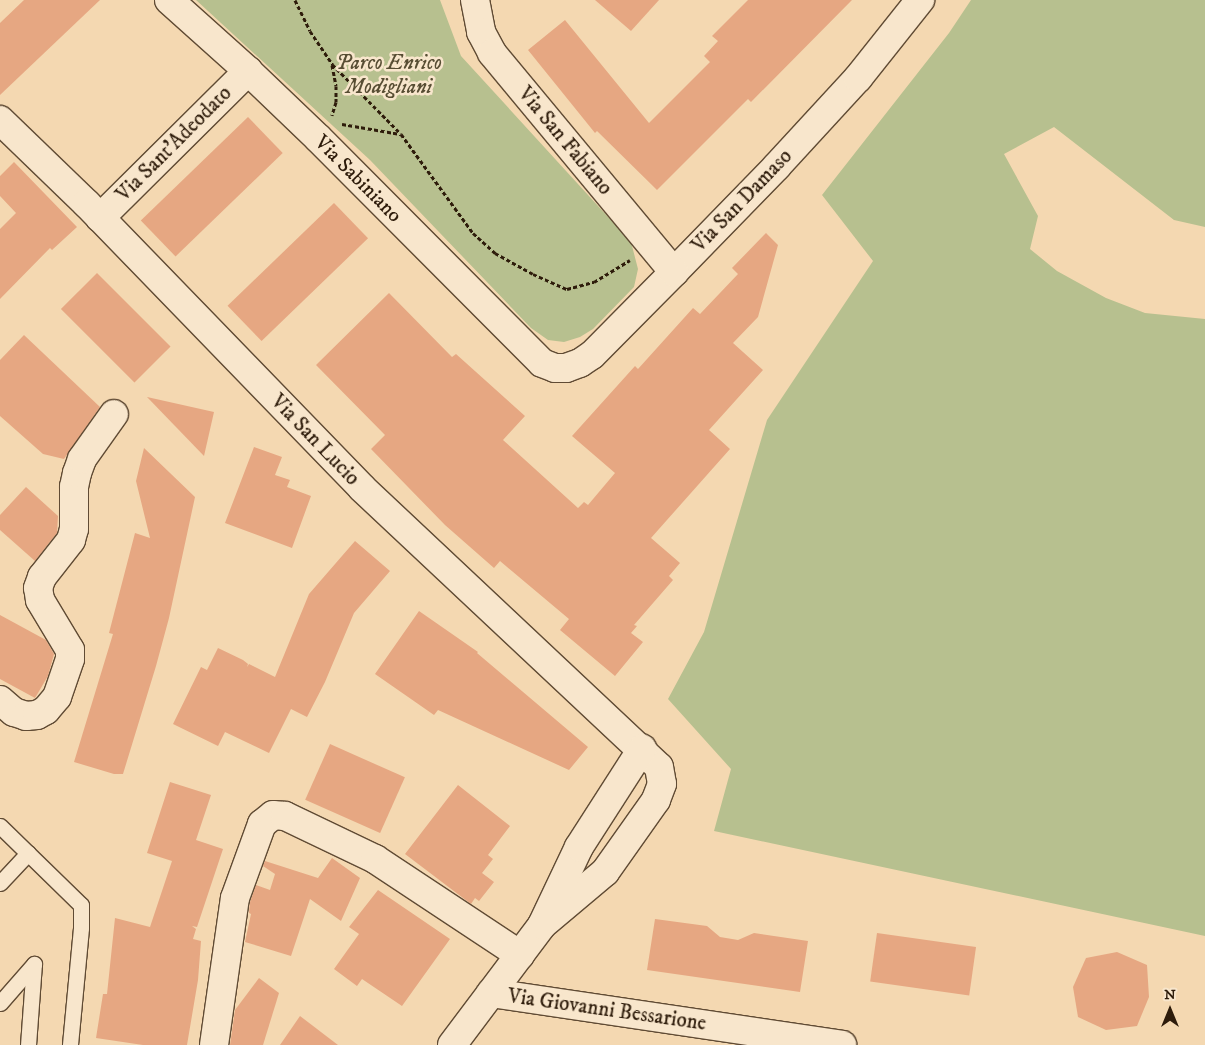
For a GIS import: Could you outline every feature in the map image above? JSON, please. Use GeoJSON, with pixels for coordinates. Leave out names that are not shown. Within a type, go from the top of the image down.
{"type":"FeatureCollection","features":[{"type":"Feature","properties":{"kind":"street","name":"Via Sabiniano"},"geometry":{"type":"LineString","coordinates":[[169,0],[248,71],[542,363]]}},
{"type":"Feature","properties":{"kind":"street","name":"Via San Fabiano"},"geometry":{"type":"LineString","coordinates":[[475,0],[481,32],[492,53],[674,272]]}},
{"type":"Feature","properties":{"kind":"street","name":"Via San Damaso"},"geometry":{"type":"LineString","coordinates":[[542,363],[555,368],[566,368],[580,363],[592,355],[777,166],[858,78],[920,0]]}},
{"type":"Feature","properties":{"kind":"street","name":"Via Sant'Adeodato"},"geometry":{"type":"LineString","coordinates":[[100,218],[248,71]]}},
{"type":"Feature","properties":{"kind":"street","name":"Via San Lucio"},"geometry":{"type":"LineString","coordinates":[[0,120],[100,218],[362,488],[642,749],[661,771],[662,784],[656,800],[605,872],[542,925]]}},
{"type":"Feature","properties":{"kind":"street"},"geometry":{"type":"LineString","coordinates":[[0,700],[14,712],[26,716],[36,715],[46,710],[57,697],[70,659],[70,650],[40,600],[38,588],[42,577],[71,540],[74,529],[74,486],[82,459],[114,414]]}},
{"type":"Feature","properties":{"kind":"street"},"geometry":{"type":"LineString","coordinates":[[452,1045],[542,925],[579,847],[642,749]]}},
{"type":"Feature","properties":{"kind":"street"},"geometry":{"type":"LineString","coordinates":[[214,1045],[236,898],[262,824],[272,815],[285,816],[375,859],[520,955]]}},
{"type":"Feature","properties":{"kind":"street","name":"Via Giovanni Bessarione"},"geometry":{"type":"LineString","coordinates":[[491,993],[842,1045]]}},
{"type":"Feature","properties":{"kind":"lane"},"geometry":{"type":"LineString","coordinates":[[0,826],[80,905],[81,928],[70,1045]]}},
{"type":"Feature","properties":{"kind":"lane"},"geometry":{"type":"LineString","coordinates":[[0,883],[28,853]]}},
{"type":"Feature","properties":{"kind":"lane"},"geometry":{"type":"LineString","coordinates":[[0,1003],[34,964],[28,1045]]}},
{"type":"Feature","properties":{"kind":"path"},"geometry":{"type":"LineString","coordinates":[[295,0],[310,31],[332,64],[401,134],[473,233],[495,253],[533,274],[567,288],[594,282],[635,257]]}},
{"type":"Feature","properties":{"kind":"path"},"geometry":{"type":"LineString","coordinates":[[330,122],[336,102],[336,86],[332,64]]}},
{"type":"Feature","properties":{"kind":"path"},"geometry":{"type":"LineString","coordinates":[[339,123],[401,134]]}},
{"type":"Feature","properties":{"kind":"green space","name":"Parco Enrico Modigliani"},"geometry":{"type":"Polygon","coordinates":[[[196,0],[440,0],[461,56],[631,242],[638,269],[634,287],[593,329],[580,337],[564,342],[548,340],[531,328],[370,160],[196,0]]]}},
{"type":"Feature","properties":{"kind":"green space"},"geometry":{"type":"Polygon","coordinates":[[[971,0],[1205,0],[1205,227],[1174,220],[1054,127],[1004,154],[1038,216],[1030,249],[1057,271],[1106,298],[1145,313],[1205,319],[1205,936],[714,831],[731,769],[668,699],[704,632],[767,420],[873,261],[822,195],[949,33],[971,0]]]}},
{"type":"Feature","properties":{"kind":"building"},"geometry":{"type":"Polygon","coordinates":[[[24,0],[100,0],[0,95],[0,23],[24,0]]]}},
{"type":"Feature","properties":{"kind":"building"},"geometry":{"type":"Polygon","coordinates":[[[595,0],[659,0],[631,31],[595,0]]]}},
{"type":"Feature","properties":{"kind":"building"},"geometry":{"type":"Polygon","coordinates":[[[748,0],[852,0],[751,102],[748,99],[657,190],[597,131],[595,133],[528,50],[565,20],[649,123],[710,62],[704,56],[718,41],[712,36],[748,0]]]}},
{"type":"Feature","properties":{"kind":"building"},"geometry":{"type":"Polygon","coordinates":[[[248,117],[283,153],[176,256],[141,221],[248,117]]]}},
{"type":"Feature","properties":{"kind":"building"},"geometry":{"type":"Polygon","coordinates":[[[14,162],[77,227],[52,250],[50,248],[0,299],[0,229],[16,213],[0,196],[0,176],[14,162]]]}},
{"type":"Feature","properties":{"kind":"building"},"geometry":{"type":"Polygon","coordinates":[[[334,203],[368,238],[262,341],[228,306],[334,203]]]}},
{"type":"Feature","properties":{"kind":"building"},"geometry":{"type":"Polygon","coordinates":[[[766,233],[778,245],[758,317],[733,343],[763,370],[709,430],[730,449],[651,538],[680,563],[669,576],[673,580],[634,625],[637,626],[631,633],[643,642],[615,676],[560,630],[569,619],[500,561],[494,568],[445,525],[371,449],[385,435],[316,365],[389,293],[452,357],[456,354],[525,416],[503,440],[578,508],[584,502],[588,505],[615,473],[572,436],[635,366],[638,369],[693,308],[700,314],[738,274],[732,268],[766,233]]]}},
{"type":"Feature","properties":{"kind":"building"},"geometry":{"type":"Polygon","coordinates":[[[97,273],[171,347],[134,383],[61,309],[97,273]]]}},
{"type":"Feature","properties":{"kind":"building"},"geometry":{"type":"Polygon","coordinates":[[[24,335],[100,407],[64,459],[43,454],[0,416],[0,360],[24,335]]]}},
{"type":"Feature","properties":{"kind":"building"},"geometry":{"type":"Polygon","coordinates":[[[147,397],[214,412],[204,456],[147,397]]]}},
{"type":"Feature","properties":{"kind":"building"},"geometry":{"type":"Polygon","coordinates":[[[254,447],[282,457],[275,475],[290,480],[287,487],[311,496],[292,548],[225,523],[254,447]]]}},
{"type":"Feature","properties":{"kind":"building"},"geometry":{"type":"Polygon","coordinates":[[[144,448],[195,497],[169,618],[156,666],[123,774],[114,774],[74,762],[113,634],[109,633],[135,533],[150,538],[136,481],[144,448]]]}},
{"type":"Feature","properties":{"kind":"building"},"geometry":{"type":"Polygon","coordinates":[[[26,487],[58,516],[57,533],[35,561],[0,530],[0,515],[26,487]]]}},
{"type":"Feature","properties":{"kind":"building"},"geometry":{"type":"Polygon","coordinates":[[[355,541],[390,571],[354,613],[325,682],[307,717],[291,709],[269,753],[225,732],[218,746],[173,724],[201,667],[207,670],[218,648],[243,660],[248,664],[247,667],[249,664],[275,677],[309,594],[355,541]]]}},
{"type":"Feature","properties":{"kind":"building"},"geometry":{"type":"Polygon","coordinates":[[[419,611],[478,652],[588,747],[569,770],[438,710],[434,715],[375,674],[419,611]]]}},
{"type":"Feature","properties":{"kind":"building"},"geometry":{"type":"Polygon","coordinates":[[[0,615],[46,640],[54,654],[48,676],[35,698],[0,679],[0,615]]]}},
{"type":"Feature","properties":{"kind":"building"},"geometry":{"type":"Polygon","coordinates":[[[330,744],[405,777],[380,833],[305,800],[330,744]]]}},
{"type":"Feature","properties":{"kind":"building"},"geometry":{"type":"Polygon","coordinates":[[[170,782],[211,795],[196,840],[223,849],[197,927],[192,926],[196,929],[193,939],[201,941],[198,980],[187,1045],[143,1045],[96,1038],[103,994],[107,994],[115,918],[150,927],[172,861],[147,853],[170,782]]]}},
{"type":"Feature","properties":{"kind":"building"},"geometry":{"type":"Polygon","coordinates":[[[458,785],[510,826],[488,855],[493,859],[482,873],[494,882],[479,901],[475,898],[471,904],[405,854],[458,785]]]}},
{"type":"Feature","properties":{"kind":"building"},"geometry":{"type":"Polygon","coordinates":[[[332,858],[360,878],[341,921],[310,899],[291,956],[245,942],[251,914],[249,913],[250,902],[256,885],[270,890],[275,874],[263,866],[265,861],[318,878],[332,858]]]}},
{"type":"Feature","properties":{"kind":"building"},"geometry":{"type":"Polygon","coordinates":[[[378,890],[450,939],[402,1006],[362,979],[357,986],[334,969],[359,934],[349,927],[378,890]]]}},
{"type":"Feature","properties":{"kind":"building"},"geometry":{"type":"Polygon","coordinates":[[[655,919],[707,926],[720,937],[738,940],[754,933],[808,941],[800,992],[647,970],[655,919]]]}},
{"type":"Feature","properties":{"kind":"building"},"geometry":{"type":"Polygon","coordinates":[[[877,933],[976,947],[969,995],[870,982],[877,933]]]}},
{"type":"Feature","properties":{"kind":"building"},"geometry":{"type":"Polygon","coordinates":[[[1117,952],[1147,965],[1149,997],[1137,1026],[1106,1030],[1078,1017],[1073,987],[1086,958],[1117,952]]]}},
{"type":"Feature","properties":{"kind":"building"},"geometry":{"type":"Polygon","coordinates":[[[259,978],[279,993],[263,1045],[230,1045],[235,1010],[259,978]]]}},
{"type":"Feature","properties":{"kind":"building"},"geometry":{"type":"Polygon","coordinates":[[[300,1016],[338,1045],[280,1045],[300,1016]]]}}]}
